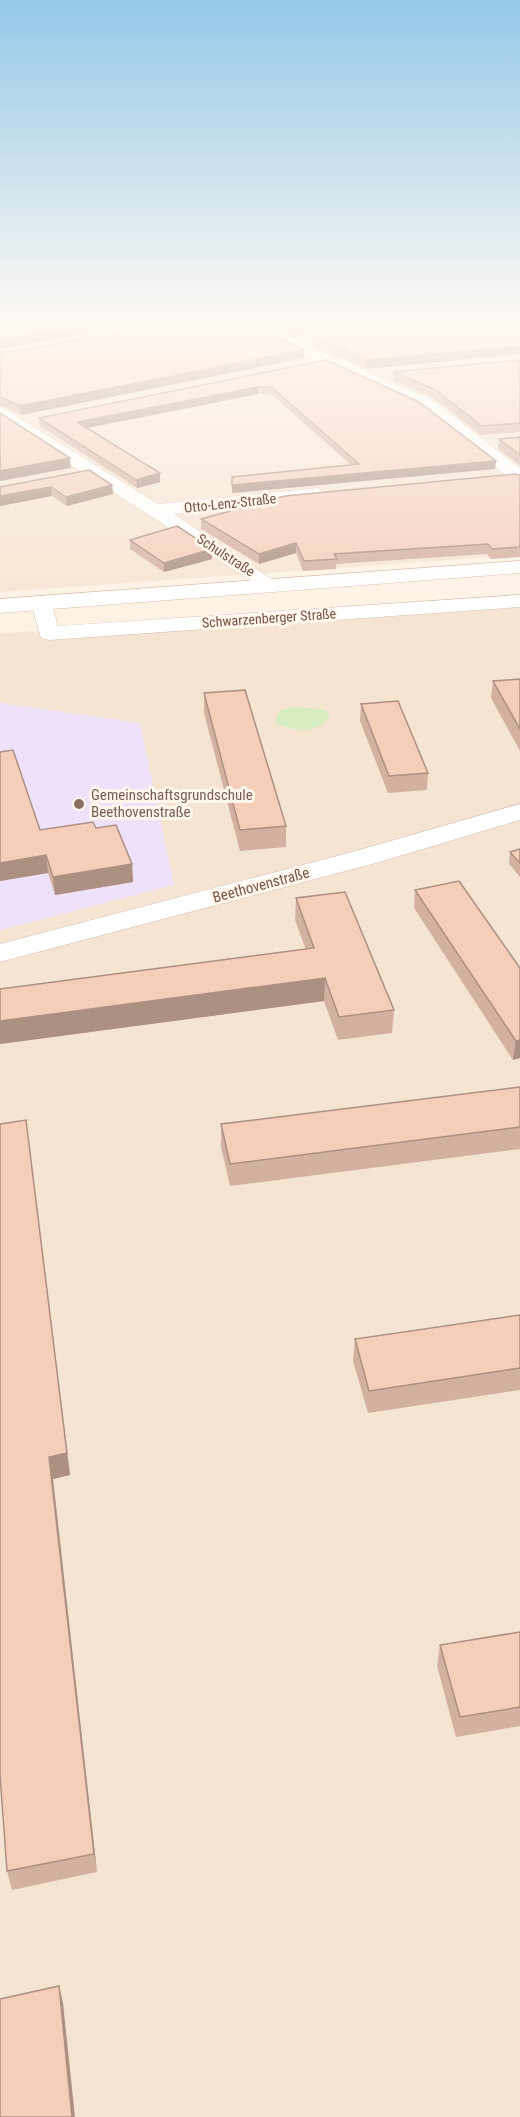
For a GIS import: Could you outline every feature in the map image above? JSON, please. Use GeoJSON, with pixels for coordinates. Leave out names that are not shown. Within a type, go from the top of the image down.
{"type":"FeatureCollection","features":[{"type":"Feature","properties":{"kind":"main road"},"geometry":{"type":"LineString","coordinates":[[0,606],[269,584],[520,567]]}},
{"type":"Feature","properties":{"kind":"street","name":"Schulstraße"},"geometry":{"type":"LineString","coordinates":[[20,425],[158,510],[269,584]]}},
{"type":"Feature","properties":{"kind":"street"},"geometry":{"type":"LineString","coordinates":[[453,425],[518,476]]}},
{"type":"Feature","properties":{"kind":"street"},"geometry":{"type":"LineString","coordinates":[[476,443],[498,441]]}},
{"type":"Feature","properties":{"kind":"street"},"geometry":{"type":"LineString","coordinates":[[72,476],[94,471]]}},
{"type":"Feature","properties":{"kind":"street"},"geometry":{"type":"LineString","coordinates":[[494,477],[518,476]]}},
{"type":"Feature","properties":{"kind":"street","name":"Otto-Lenz-Straße"},"geometry":{"type":"LineString","coordinates":[[158,510],[332,492]]}},
{"type":"Feature","properties":{"kind":"street","name":"Schwarzenberger Straße"},"geometry":{"type":"LineString","coordinates":[[42,603],[48,633],[520,601]]}},
{"type":"Feature","properties":{"kind":"street","name":"Beethovenstraße"},"geometry":{"type":"LineString","coordinates":[[0,953],[366,857],[520,812]]}},
{"type":"Feature","properties":{"kind":"shaded area"},"geometry":{"type":"Polygon","coordinates":[[[0,425],[520,425],[520,555],[0,592],[0,425]]]}},
{"type":"Feature","properties":{"kind":"shaded area"},"geometry":{"type":"Polygon","coordinates":[[[520,607],[520,2117],[0,2117],[0,633],[520,607]]]}},
{"type":"Feature","properties":{"kind":"shaded area","name":"Gemeinschaftsgrundschule Beethovenstraße"},"geometry":{"type":"Polygon","coordinates":[[[0,703],[140,723],[174,885],[0,930],[0,703]]]}},
{"type":"Feature","properties":{"kind":"green space"},"geometry":{"type":"Polygon","coordinates":[[[292,707],[323,709],[330,715],[320,726],[306,730],[276,723],[276,717],[282,710],[292,707]]]}},
{"type":"Feature","properties":{"kind":"building"},"geometry":{"type":"Polygon","coordinates":[[[0,425],[18,425],[70,458],[0,471],[0,425]]]}},
{"type":"Feature","properties":{"kind":"building"},"geometry":{"type":"Polygon","coordinates":[[[50,425],[82,425],[160,473],[136,480],[50,425]]]}},
{"type":"Feature","properties":{"kind":"building"},"geometry":{"type":"Polygon","coordinates":[[[314,425],[449,425],[496,461],[232,485],[232,477],[359,464],[314,425]]]}},
{"type":"Feature","properties":{"kind":"building"},"geometry":{"type":"Polygon","coordinates":[[[520,437],[520,455],[499,439],[520,437]]]}},
{"type":"Feature","properties":{"kind":"building"},"geometry":{"type":"Polygon","coordinates":[[[89,470],[112,485],[66,497],[51,487],[0,496],[0,487],[89,470]]]}},
{"type":"Feature","properties":{"kind":"building"},"geometry":{"type":"Polygon","coordinates":[[[520,475],[520,547],[492,549],[488,544],[334,554],[337,559],[304,561],[296,543],[259,554],[201,519],[285,496],[520,475]]]}},
{"type":"Feature","properties":{"kind":"building"},"geometry":{"type":"Polygon","coordinates":[[[177,526],[212,549],[164,563],[130,540],[177,526]]]}},
{"type":"Feature","properties":{"kind":"building"},"geometry":{"type":"Polygon","coordinates":[[[520,679],[520,729],[493,681],[520,679]]]}},
{"type":"Feature","properties":{"kind":"building"},"geometry":{"type":"Polygon","coordinates":[[[245,690],[286,826],[240,830],[204,693],[245,690]]]}},
{"type":"Feature","properties":{"kind":"building"},"geometry":{"type":"Polygon","coordinates":[[[398,701],[428,773],[389,776],[361,704],[398,701]]]}},
{"type":"Feature","properties":{"kind":"building"},"geometry":{"type":"Polygon","coordinates":[[[13,750],[40,830],[93,822],[96,828],[116,825],[132,864],[53,877],[46,855],[0,863],[0,752],[13,750]]]}},
{"type":"Feature","properties":{"kind":"building"},"geometry":{"type":"Polygon","coordinates":[[[520,849],[520,863],[510,852],[520,849]]]}},
{"type":"Feature","properties":{"kind":"building"},"geometry":{"type":"Polygon","coordinates":[[[459,881],[520,968],[520,1040],[516,1041],[415,890],[459,881]]]}},
{"type":"Feature","properties":{"kind":"building"},"geometry":{"type":"Polygon","coordinates":[[[345,892],[394,1010],[339,1017],[325,978],[0,1021],[0,989],[314,948],[296,898],[345,892]]]}},
{"type":"Feature","properties":{"kind":"building"},"geometry":{"type":"Polygon","coordinates":[[[520,1087],[520,1127],[230,1164],[221,1124],[520,1087]]]}},
{"type":"Feature","properties":{"kind":"building"},"geometry":{"type":"Polygon","coordinates":[[[26,1120],[67,1453],[49,1457],[94,1854],[7,1871],[0,1775],[0,1124],[26,1120]]]}},
{"type":"Feature","properties":{"kind":"building"},"geometry":{"type":"Polygon","coordinates":[[[520,1315],[520,1368],[369,1391],[355,1339],[520,1315]]]}},
{"type":"Feature","properties":{"kind":"building"},"geometry":{"type":"Polygon","coordinates":[[[520,1632],[520,1707],[460,1717],[440,1645],[520,1632]]]}},
{"type":"Feature","properties":{"kind":"building"},"geometry":{"type":"Polygon","coordinates":[[[59,1986],[72,2117],[0,2117],[0,1999],[59,1986]]]}},
{"type":"Feature","properties":{"kind":"place","name":"Gemeinschaftsgrundschule Beethovenstraße"},"geometry":{"type":"Point","coordinates":[79,804]}}]}
